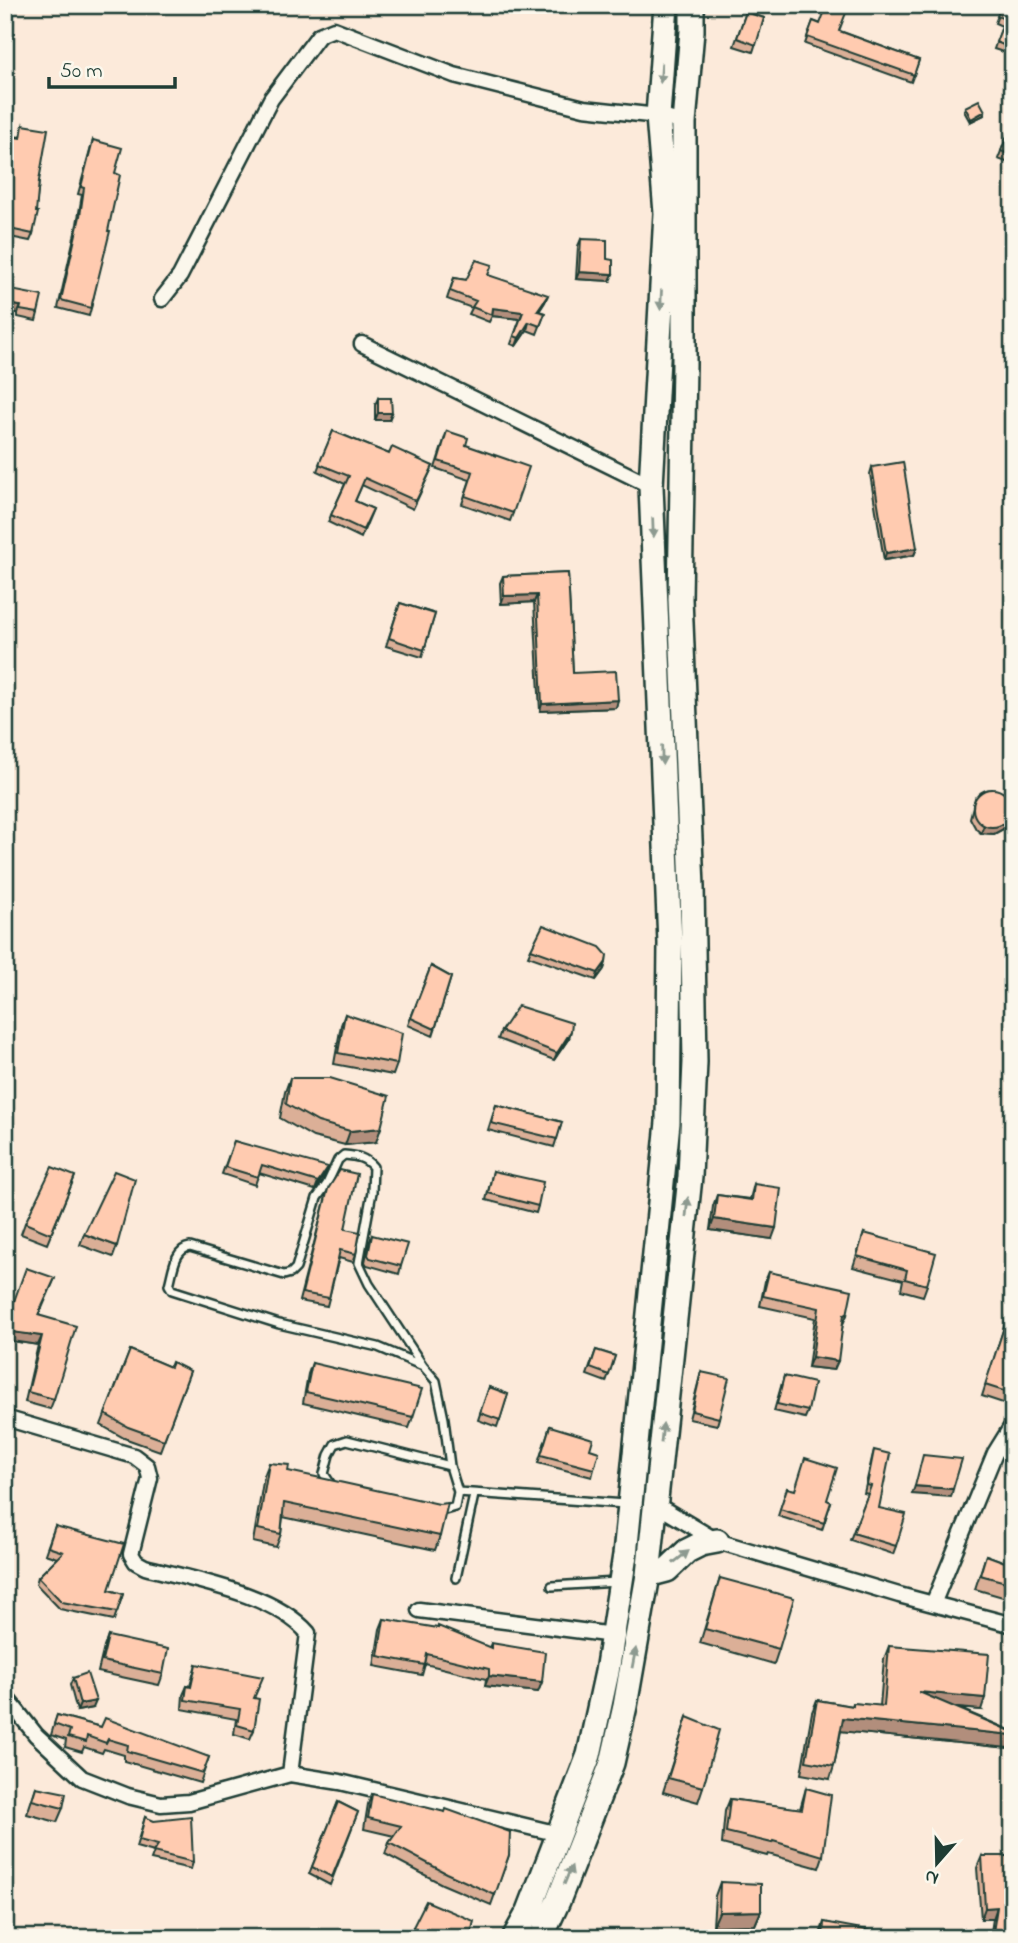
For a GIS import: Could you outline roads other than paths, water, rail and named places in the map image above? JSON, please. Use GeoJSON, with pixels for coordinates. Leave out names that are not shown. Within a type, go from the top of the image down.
{"type":"FeatureCollection","features":[{"type":"Feature","properties":{"kind":"main road"},"geometry":{"type":"LineString","coordinates":[[514,1938],[529,1911],[589,1755],[607,1672],[630,1504],[668,1122],[670,943],[652,486],[666,213],[659,116],[666,5]]}},
{"type":"Feature","properties":{"kind":"main road"},"geometry":{"type":"LineString","coordinates":[[541,1938],[612,1763],[625,1706],[648,1575],[690,1177],[695,1062],[691,815],[680,599],[684,123],[692,5]]}},
{"type":"Feature","properties":{"kind":"main road"},"geometry":{"type":"LineString","coordinates":[[648,1575],[667,1570],[687,1551],[701,1544],[717,1541]]}},
{"type":"Feature","properties":{"kind":"street"},"geometry":{"type":"LineString","coordinates":[[162,299],[180,276],[271,99],[319,34],[334,29],[454,75],[584,108],[659,116],[684,123]]}},
{"type":"Feature","properties":{"kind":"street"},"geometry":{"type":"LineString","coordinates":[[362,344],[652,486]]}},
{"type":"Feature","properties":{"kind":"street"},"geometry":{"type":"LineString","coordinates":[[5,1418],[134,1457],[147,1466],[150,1478],[131,1554],[136,1562],[145,1567],[217,1586],[274,1607],[300,1624],[308,1633],[290,1774]]}},
{"type":"Feature","properties":{"kind":"street"},"geometry":{"type":"LineString","coordinates":[[933,1604],[995,1453],[1013,1424]]}},
{"type":"Feature","properties":{"kind":"street"},"geometry":{"type":"LineString","coordinates":[[655,1504],[717,1541],[1013,1625]]}},
{"type":"Feature","properties":{"kind":"street"},"geometry":{"type":"LineString","coordinates":[[419,1610],[613,1634]]}},
{"type":"Feature","properties":{"kind":"street"},"geometry":{"type":"LineString","coordinates":[[5,1696],[36,1735],[82,1778],[128,1796],[161,1804],[189,1802],[290,1774],[340,1782],[559,1835]]}},
{"type":"Feature","properties":{"kind":"lane"},"geometry":{"type":"LineString","coordinates":[[423,1366],[378,1347],[279,1324],[172,1290],[169,1285],[179,1252],[190,1247],[284,1275],[291,1273],[296,1268],[317,1198],[338,1160],[344,1154],[368,1160],[373,1167],[372,1192],[359,1263],[369,1284],[423,1366],[436,1381],[450,1466],[458,1492],[455,1507],[435,1513]]}},
{"type":"Feature","properties":{"kind":"lane"},"geometry":{"type":"LineString","coordinates":[[340,1491],[330,1485],[324,1474],[335,1444],[346,1440],[450,1466]]}},
{"type":"Feature","properties":{"kind":"lane"},"geometry":{"type":"LineString","coordinates":[[458,1492],[630,1504]]}},
{"type":"Feature","properties":{"kind":"lane"},"geometry":{"type":"LineString","coordinates":[[456,1578],[474,1495]]}},
{"type":"Feature","properties":{"kind":"lane"},"geometry":{"type":"LineString","coordinates":[[552,1586],[621,1582]]}}]}
